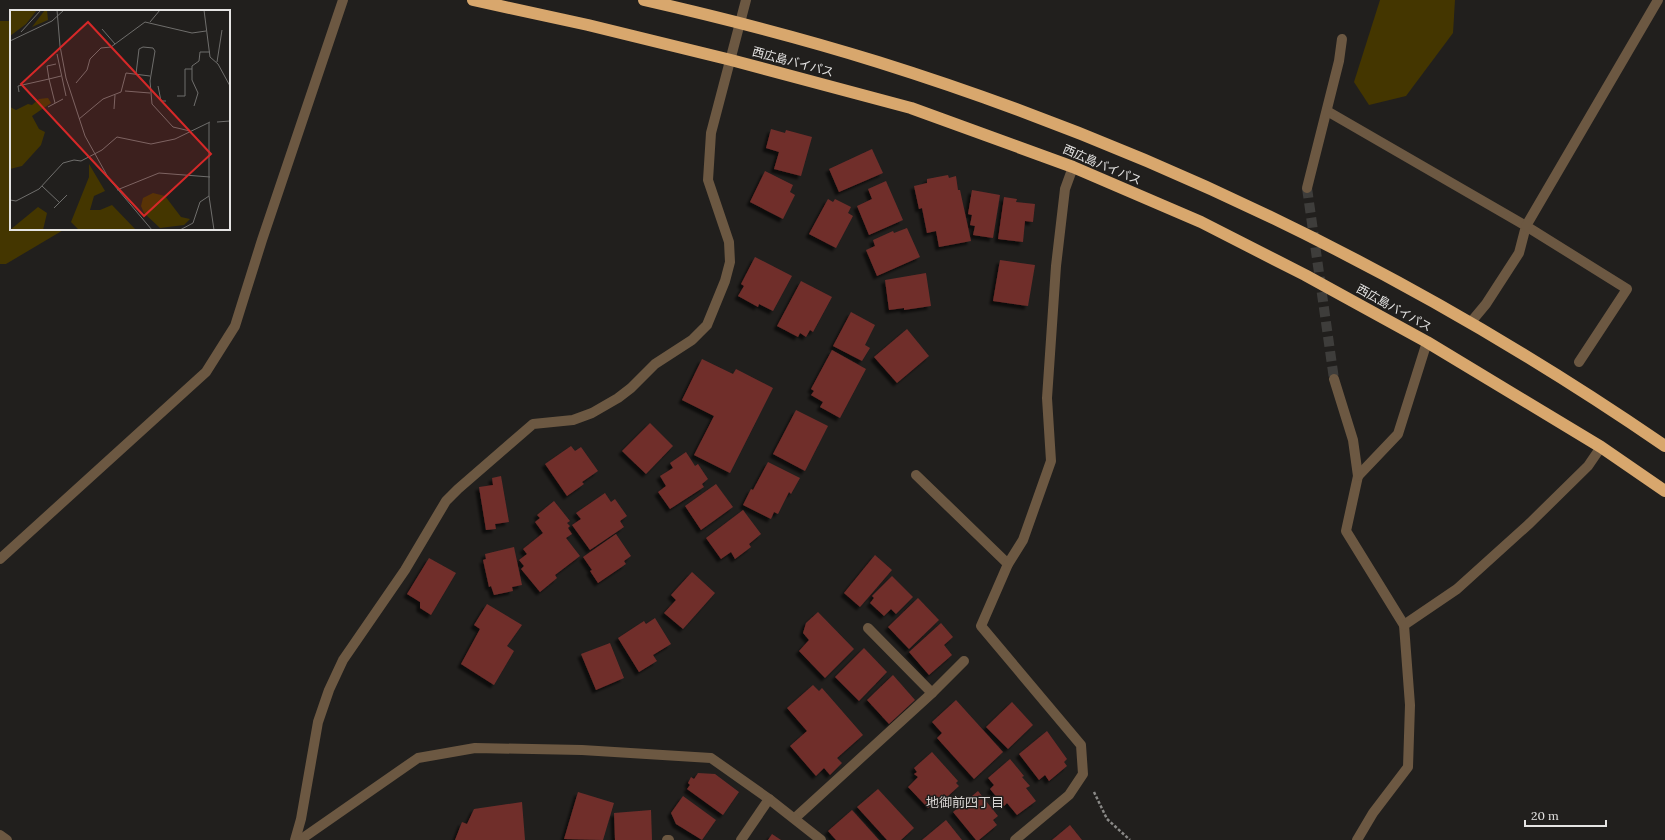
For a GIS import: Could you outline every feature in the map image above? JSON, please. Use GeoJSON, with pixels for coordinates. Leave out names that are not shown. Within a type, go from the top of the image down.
{"type":"FeatureCollection","features":[{"type":"Feature","properties":{"kind":"highway","name":"西広島バイパス"},"geometry":{"type":"LineString","coordinates":[[472,0],[588,25],[731,60],[911,108],[1073,167],[1201,222],[1306,275],[1427,342],[1601,447],[1665,491]]}},
{"type":"Feature","properties":{"kind":"highway","name":"西広島バイパス"},"geometry":{"type":"LineString","coordinates":[[644,0],[741,23],[877,61],[955,87],[1110,144],[1187,177],[1306,233],[1408,286],[1472,322],[1551,370],[1665,446]]}},
{"type":"Feature","properties":{"kind":"street"},"geometry":{"type":"LineString","coordinates":[[0,559],[206,372],[235,326],[262,240],[343,0]]}},
{"type":"Feature","properties":{"kind":"street"},"geometry":{"type":"LineString","coordinates":[[295,840],[301,819],[318,722],[329,690],[347,654],[405,570],[446,501],[533,424],[578,418],[592,413],[618,398],[631,388],[655,364],[692,340],[707,325],[725,281],[730,262],[729,242],[709,186],[708,175],[712,125],[731,60],[746,0]]}},
{"type":"Feature","properties":{"kind":"street"},"geometry":{"type":"LineString","coordinates":[[1472,322],[1486,304],[1519,253],[1526,226],[1658,0]]}},
{"type":"Feature","properties":{"kind":"street"},"geometry":{"type":"LineString","coordinates":[[1307,188],[1339,61],[1342,39]]}},
{"type":"Feature","properties":{"kind":"street"},"geometry":{"type":"LineString","coordinates":[[1327,111],[1526,226],[1627,289],[1579,362]]}},
{"type":"Feature","properties":{"kind":"street"},"geometry":{"type":"LineString","coordinates":[[1015,840],[1069,795],[1083,774],[1081,745],[981,626],[1008,564],[1023,540],[1051,461],[1048,398],[1056,266],[1066,189],[1073,167]]}},
{"type":"Feature","properties":{"kind":"street"},"geometry":{"type":"LineString","coordinates":[[1358,476],[1398,434],[1427,342]]}},
{"type":"Feature","properties":{"kind":"street"},"geometry":{"type":"LineString","coordinates":[[1334,379],[1352,440],[1358,476],[1346,531],[1404,625],[1410,704],[1408,767],[1373,813],[1357,840]]}},
{"type":"Feature","properties":{"kind":"street"},"geometry":{"type":"LineString","coordinates":[[1404,625],[1457,589],[1530,523],[1588,466],[1601,447]]}},
{"type":"Feature","properties":{"kind":"street"},"geometry":{"type":"LineString","coordinates":[[916,475],[1008,564]]}},
{"type":"Feature","properties":{"kind":"street"},"geometry":{"type":"LineString","coordinates":[[868,628],[932,693]]}},
{"type":"Feature","properties":{"kind":"street"},"geometry":{"type":"LineString","coordinates":[[795,818],[932,693],[964,661]]}},
{"type":"Feature","properties":{"kind":"street"},"geometry":{"type":"LineString","coordinates":[[300,840],[418,758],[475,748],[582,750],[711,758],[795,818],[821,840]]}},
{"type":"Feature","properties":{"kind":"street"},"geometry":{"type":"LineString","coordinates":[[741,840],[769,799]]}},
{"type":"Feature","properties":{"kind":"street"},"geometry":{"type":"LineString","coordinates":[[0,835],[7,840]]}},
{"type":"Feature","properties":{"kind":"path"},"geometry":{"type":"LineString","coordinates":[[1092,786],[1107,819],[1130,840]]}},
{"type":"Feature","properties":{"kind":"shaded area"},"geometry":{"type":"Polygon","coordinates":[[[1380,0],[1455,0],[1453,33],[1406,96],[1369,105],[1354,82],[1380,0]]]}},
{"type":"Feature","properties":{"kind":"shaded area"},"geometry":{"type":"Polygon","coordinates":[[[0,21],[10,21],[10,230],[63,230],[6,264],[0,264],[0,21]]]}},
{"type":"Feature","properties":{"kind":"building"},"geometry":{"type":"Polygon","coordinates":[[[771,129],[785,133],[786,130],[812,137],[801,176],[774,169],[779,152],[766,148],[771,129]]]}},
{"type":"Feature","properties":{"kind":"building"},"geometry":{"type":"Polygon","coordinates":[[[872,149],[883,173],[839,192],[829,169],[872,149]]]}},
{"type":"Feature","properties":{"kind":"building"},"geometry":{"type":"Polygon","coordinates":[[[765,171],[793,185],[790,192],[795,195],[783,219],[750,202],[765,171]]]}},
{"type":"Feature","properties":{"kind":"building"},"geometry":{"type":"Polygon","coordinates":[[[948,175],[949,178],[956,176],[971,241],[939,247],[936,231],[927,233],[922,208],[919,209],[914,186],[927,183],[927,179],[948,175]]]}},
{"type":"Feature","properties":{"kind":"building"},"geometry":{"type":"Polygon","coordinates":[[[886,181],[903,220],[869,235],[857,206],[872,199],[868,189],[886,181]]]}},
{"type":"Feature","properties":{"kind":"building"},"geometry":{"type":"Polygon","coordinates":[[[972,190],[1000,195],[993,238],[973,235],[975,226],[970,225],[972,215],[968,214],[972,190]]]}},
{"type":"Feature","properties":{"kind":"building"},"geometry":{"type":"Polygon","coordinates":[[[1004,197],[1017,199],[1016,202],[1035,204],[1033,222],[1025,221],[1023,242],[998,239],[1004,197]]]}},
{"type":"Feature","properties":{"kind":"building"},"geometry":{"type":"Polygon","coordinates":[[[828,199],[833,202],[835,199],[851,207],[848,213],[853,216],[836,248],[809,234],[828,199]]]}},
{"type":"Feature","properties":{"kind":"building"},"geometry":{"type":"Polygon","coordinates":[[[907,228],[920,257],[877,276],[866,250],[875,246],[873,240],[893,231],[894,233],[907,228]]]}},
{"type":"Feature","properties":{"kind":"building"},"geometry":{"type":"Polygon","coordinates":[[[755,257],[792,276],[773,311],[759,304],[758,307],[738,296],[744,286],[741,284],[755,257]]]}},
{"type":"Feature","properties":{"kind":"building"},"geometry":{"type":"Polygon","coordinates":[[[1000,260],[1035,265],[1028,306],[993,301],[1000,260]]]}},
{"type":"Feature","properties":{"kind":"building"},"geometry":{"type":"Polygon","coordinates":[[[926,273],[931,306],[904,310],[904,308],[889,310],[885,280],[926,273]]]}},
{"type":"Feature","properties":{"kind":"building"},"geometry":{"type":"Polygon","coordinates":[[[801,281],[832,297],[813,332],[810,330],[806,337],[800,333],[798,337],[777,326],[801,281]]]}},
{"type":"Feature","properties":{"kind":"building"},"geometry":{"type":"Polygon","coordinates":[[[851,312],[875,325],[865,345],[870,348],[862,361],[833,346],[851,312]]]}},
{"type":"Feature","properties":{"kind":"building"},"geometry":{"type":"Polygon","coordinates":[[[907,329],[929,356],[897,383],[874,357],[907,329]]]}},
{"type":"Feature","properties":{"kind":"building"},"geometry":{"type":"Polygon","coordinates":[[[832,350],[866,369],[840,418],[820,407],[823,402],[811,395],[814,391],[811,389],[832,350]]]}},
{"type":"Feature","properties":{"kind":"building"},"geometry":{"type":"Polygon","coordinates":[[[702,359],[733,374],[736,369],[773,388],[730,473],[694,455],[714,416],[682,400],[702,359]]]}},
{"type":"Feature","properties":{"kind":"building"},"geometry":{"type":"Polygon","coordinates":[[[796,410],[828,426],[805,471],[773,454],[796,410]]]}},
{"type":"Feature","properties":{"kind":"building"},"geometry":{"type":"Polygon","coordinates":[[[650,423],[673,446],[646,474],[622,451],[650,423]]]}},
{"type":"Feature","properties":{"kind":"building"},"geometry":{"type":"Polygon","coordinates":[[[571,446],[575,451],[581,447],[598,471],[582,482],[584,484],[567,496],[545,464],[571,446]]]}},
{"type":"Feature","properties":{"kind":"building"},"geometry":{"type":"Polygon","coordinates":[[[686,452],[695,466],[698,464],[708,479],[702,484],[704,487],[670,509],[658,492],[666,486],[660,476],[673,468],[670,463],[686,452]]]}},
{"type":"Feature","properties":{"kind":"building"},"geometry":{"type":"Polygon","coordinates":[[[768,462],[800,478],[791,494],[789,492],[778,514],[774,512],[771,519],[743,505],[768,462]]]}},
{"type":"Feature","properties":{"kind":"building"},"geometry":{"type":"Polygon","coordinates":[[[501,476],[509,522],[495,524],[496,529],[486,530],[479,487],[493,485],[492,478],[501,476]]]}},
{"type":"Feature","properties":{"kind":"building"},"geometry":{"type":"Polygon","coordinates":[[[716,484],[733,507],[701,530],[685,506],[716,484]]]}},
{"type":"Feature","properties":{"kind":"building"},"geometry":{"type":"Polygon","coordinates":[[[605,493],[611,502],[615,499],[627,516],[620,521],[624,527],[590,550],[572,525],[581,519],[576,513],[605,493]]]}},
{"type":"Feature","properties":{"kind":"building"},"geometry":{"type":"Polygon","coordinates":[[[554,501],[570,521],[567,523],[570,526],[568,528],[572,534],[566,538],[580,556],[555,575],[557,578],[540,592],[521,569],[524,566],[519,560],[527,554],[523,549],[543,533],[535,522],[540,518],[537,515],[554,501]]]}},
{"type":"Feature","properties":{"kind":"building"},"geometry":{"type":"Polygon","coordinates":[[[743,510],[761,534],[749,544],[751,547],[735,559],[731,552],[721,559],[706,538],[743,510]]]}},
{"type":"Feature","properties":{"kind":"building"},"geometry":{"type":"Polygon","coordinates":[[[616,534],[631,556],[624,561],[626,564],[598,583],[590,571],[592,570],[583,557],[616,534]]]}},
{"type":"Feature","properties":{"kind":"building"},"geometry":{"type":"Polygon","coordinates":[[[514,547],[522,585],[512,587],[513,591],[494,595],[491,586],[489,587],[483,560],[486,559],[485,554],[514,547]]]}},
{"type":"Feature","properties":{"kind":"building"},"geometry":{"type":"Polygon","coordinates":[[[875,555],[892,570],[860,607],[844,593],[875,555]]]}},
{"type":"Feature","properties":{"kind":"building"},"geometry":{"type":"Polygon","coordinates":[[[429,558],[456,573],[431,615],[420,608],[420,602],[407,594],[429,558]]]}},
{"type":"Feature","properties":{"kind":"building"},"geometry":{"type":"Polygon","coordinates":[[[692,572],[715,593],[683,629],[664,613],[676,600],[671,595],[692,572]]]}},
{"type":"Feature","properties":{"kind":"building"},"geometry":{"type":"Polygon","coordinates":[[[892,576],[913,597],[896,614],[891,609],[884,616],[870,603],[874,598],[872,596],[892,576]]]}},
{"type":"Feature","properties":{"kind":"building"},"geometry":{"type":"Polygon","coordinates":[[[918,598],[939,620],[909,649],[888,627],[918,598]]]}},
{"type":"Feature","properties":{"kind":"building"},"geometry":{"type":"Polygon","coordinates":[[[487,604],[522,625],[507,646],[514,651],[494,685],[461,664],[480,629],[474,625],[487,604]]]}},
{"type":"Feature","properties":{"kind":"building"},"geometry":{"type":"Polygon","coordinates":[[[818,612],[854,649],[825,678],[799,651],[809,640],[803,633],[806,623],[818,612]]]}},
{"type":"Feature","properties":{"kind":"building"},"geometry":{"type":"Polygon","coordinates":[[[655,618],[671,644],[653,655],[657,661],[639,672],[618,638],[644,621],[646,624],[655,618]]]}},
{"type":"Feature","properties":{"kind":"building"},"geometry":{"type":"Polygon","coordinates":[[[941,623],[953,637],[944,645],[952,655],[929,675],[909,652],[941,623]]]}},
{"type":"Feature","properties":{"kind":"building"},"geometry":{"type":"Polygon","coordinates":[[[610,643],[624,678],[596,690],[581,654],[610,643]]]}},
{"type":"Feature","properties":{"kind":"building"},"geometry":{"type":"Polygon","coordinates":[[[864,648],[887,672],[859,701],[835,677],[864,648]]]}},
{"type":"Feature","properties":{"kind":"building"},"geometry":{"type":"Polygon","coordinates":[[[893,675],[915,700],[889,724],[867,700],[893,675]]]}},
{"type":"Feature","properties":{"kind":"building"},"geometry":{"type":"Polygon","coordinates":[[[813,685],[819,691],[822,688],[863,735],[837,758],[842,763],[830,775],[824,768],[816,776],[790,746],[807,731],[787,708],[813,685]]]}},
{"type":"Feature","properties":{"kind":"building"},"geometry":{"type":"Polygon","coordinates":[[[956,700],[1003,752],[974,779],[937,738],[942,733],[932,722],[956,700]]]}},
{"type":"Feature","properties":{"kind":"building"},"geometry":{"type":"Polygon","coordinates":[[[1012,702],[1033,725],[1008,749],[986,727],[1012,702]]]}},
{"type":"Feature","properties":{"kind":"building"},"geometry":{"type":"Polygon","coordinates":[[[1047,731],[1067,759],[1064,762],[1067,766],[1049,781],[1045,775],[1039,780],[1019,754],[1047,731]]]}},
{"type":"Feature","properties":{"kind":"building"},"geometry":{"type":"Polygon","coordinates":[[[932,752],[958,781],[956,783],[959,786],[947,797],[944,794],[928,808],[908,787],[918,777],[914,774],[917,772],[914,768],[932,752]]]}},
{"type":"Feature","properties":{"kind":"building"},"geometry":{"type":"Polygon","coordinates":[[[1010,759],[1024,776],[1022,777],[1030,786],[1026,788],[1036,801],[1017,815],[1007,803],[1004,806],[990,789],[994,785],[988,778],[1010,759]]]}},
{"type":"Feature","properties":{"kind":"building"},"geometry":{"type":"Polygon","coordinates":[[[698,773],[715,774],[739,792],[723,815],[687,789],[690,785],[688,783],[691,777],[694,779],[698,773]]]}},
{"type":"Feature","properties":{"kind":"building"},"geometry":{"type":"Polygon","coordinates":[[[878,789],[914,828],[901,840],[887,840],[857,807],[878,789]]]}},
{"type":"Feature","properties":{"kind":"building"},"geometry":{"type":"Polygon","coordinates":[[[978,791],[998,816],[993,820],[997,825],[979,840],[976,840],[953,812],[978,791]]]}},
{"type":"Feature","properties":{"kind":"building"},"geometry":{"type":"Polygon","coordinates":[[[578,792],[614,803],[603,840],[564,839],[578,792]]]}},
{"type":"Feature","properties":{"kind":"building"},"geometry":{"type":"Polygon","coordinates":[[[683,796],[716,820],[702,840],[676,824],[671,813],[683,796]]]}},
{"type":"Feature","properties":{"kind":"building"},"geometry":{"type":"Polygon","coordinates":[[[522,802],[525,840],[455,840],[462,822],[467,824],[474,809],[522,802]]]}},
{"type":"Feature","properties":{"kind":"building"},"geometry":{"type":"Polygon","coordinates":[[[651,810],[652,840],[615,840],[614,813],[651,810]]]}},
{"type":"Feature","properties":{"kind":"building"},"geometry":{"type":"Polygon","coordinates":[[[852,810],[879,840],[836,840],[828,831],[852,810]]]}},
{"type":"Feature","properties":{"kind":"building"},"geometry":{"type":"Polygon","coordinates":[[[946,820],[962,840],[922,840],[946,820]]]}},
{"type":"Feature","properties":{"kind":"building"},"geometry":{"type":"Polygon","coordinates":[[[1070,825],[1082,840],[1052,840],[1070,825]]]}},
{"type":"Feature","properties":{"kind":"building"},"geometry":{"type":"Polygon","coordinates":[[[772,834],[781,840],[768,840],[772,834]]]}},
{"type":"Feature","properties":{"kind":"tunnel"},"geometry":{"type":"LineString","coordinates":[[1307,188],[1334,379]]}},
{"type":"Feature","properties":{"kind":"district","name":"地御前四丁目"},"geometry":{"type":"Point","coordinates":[965,802]}}]}
